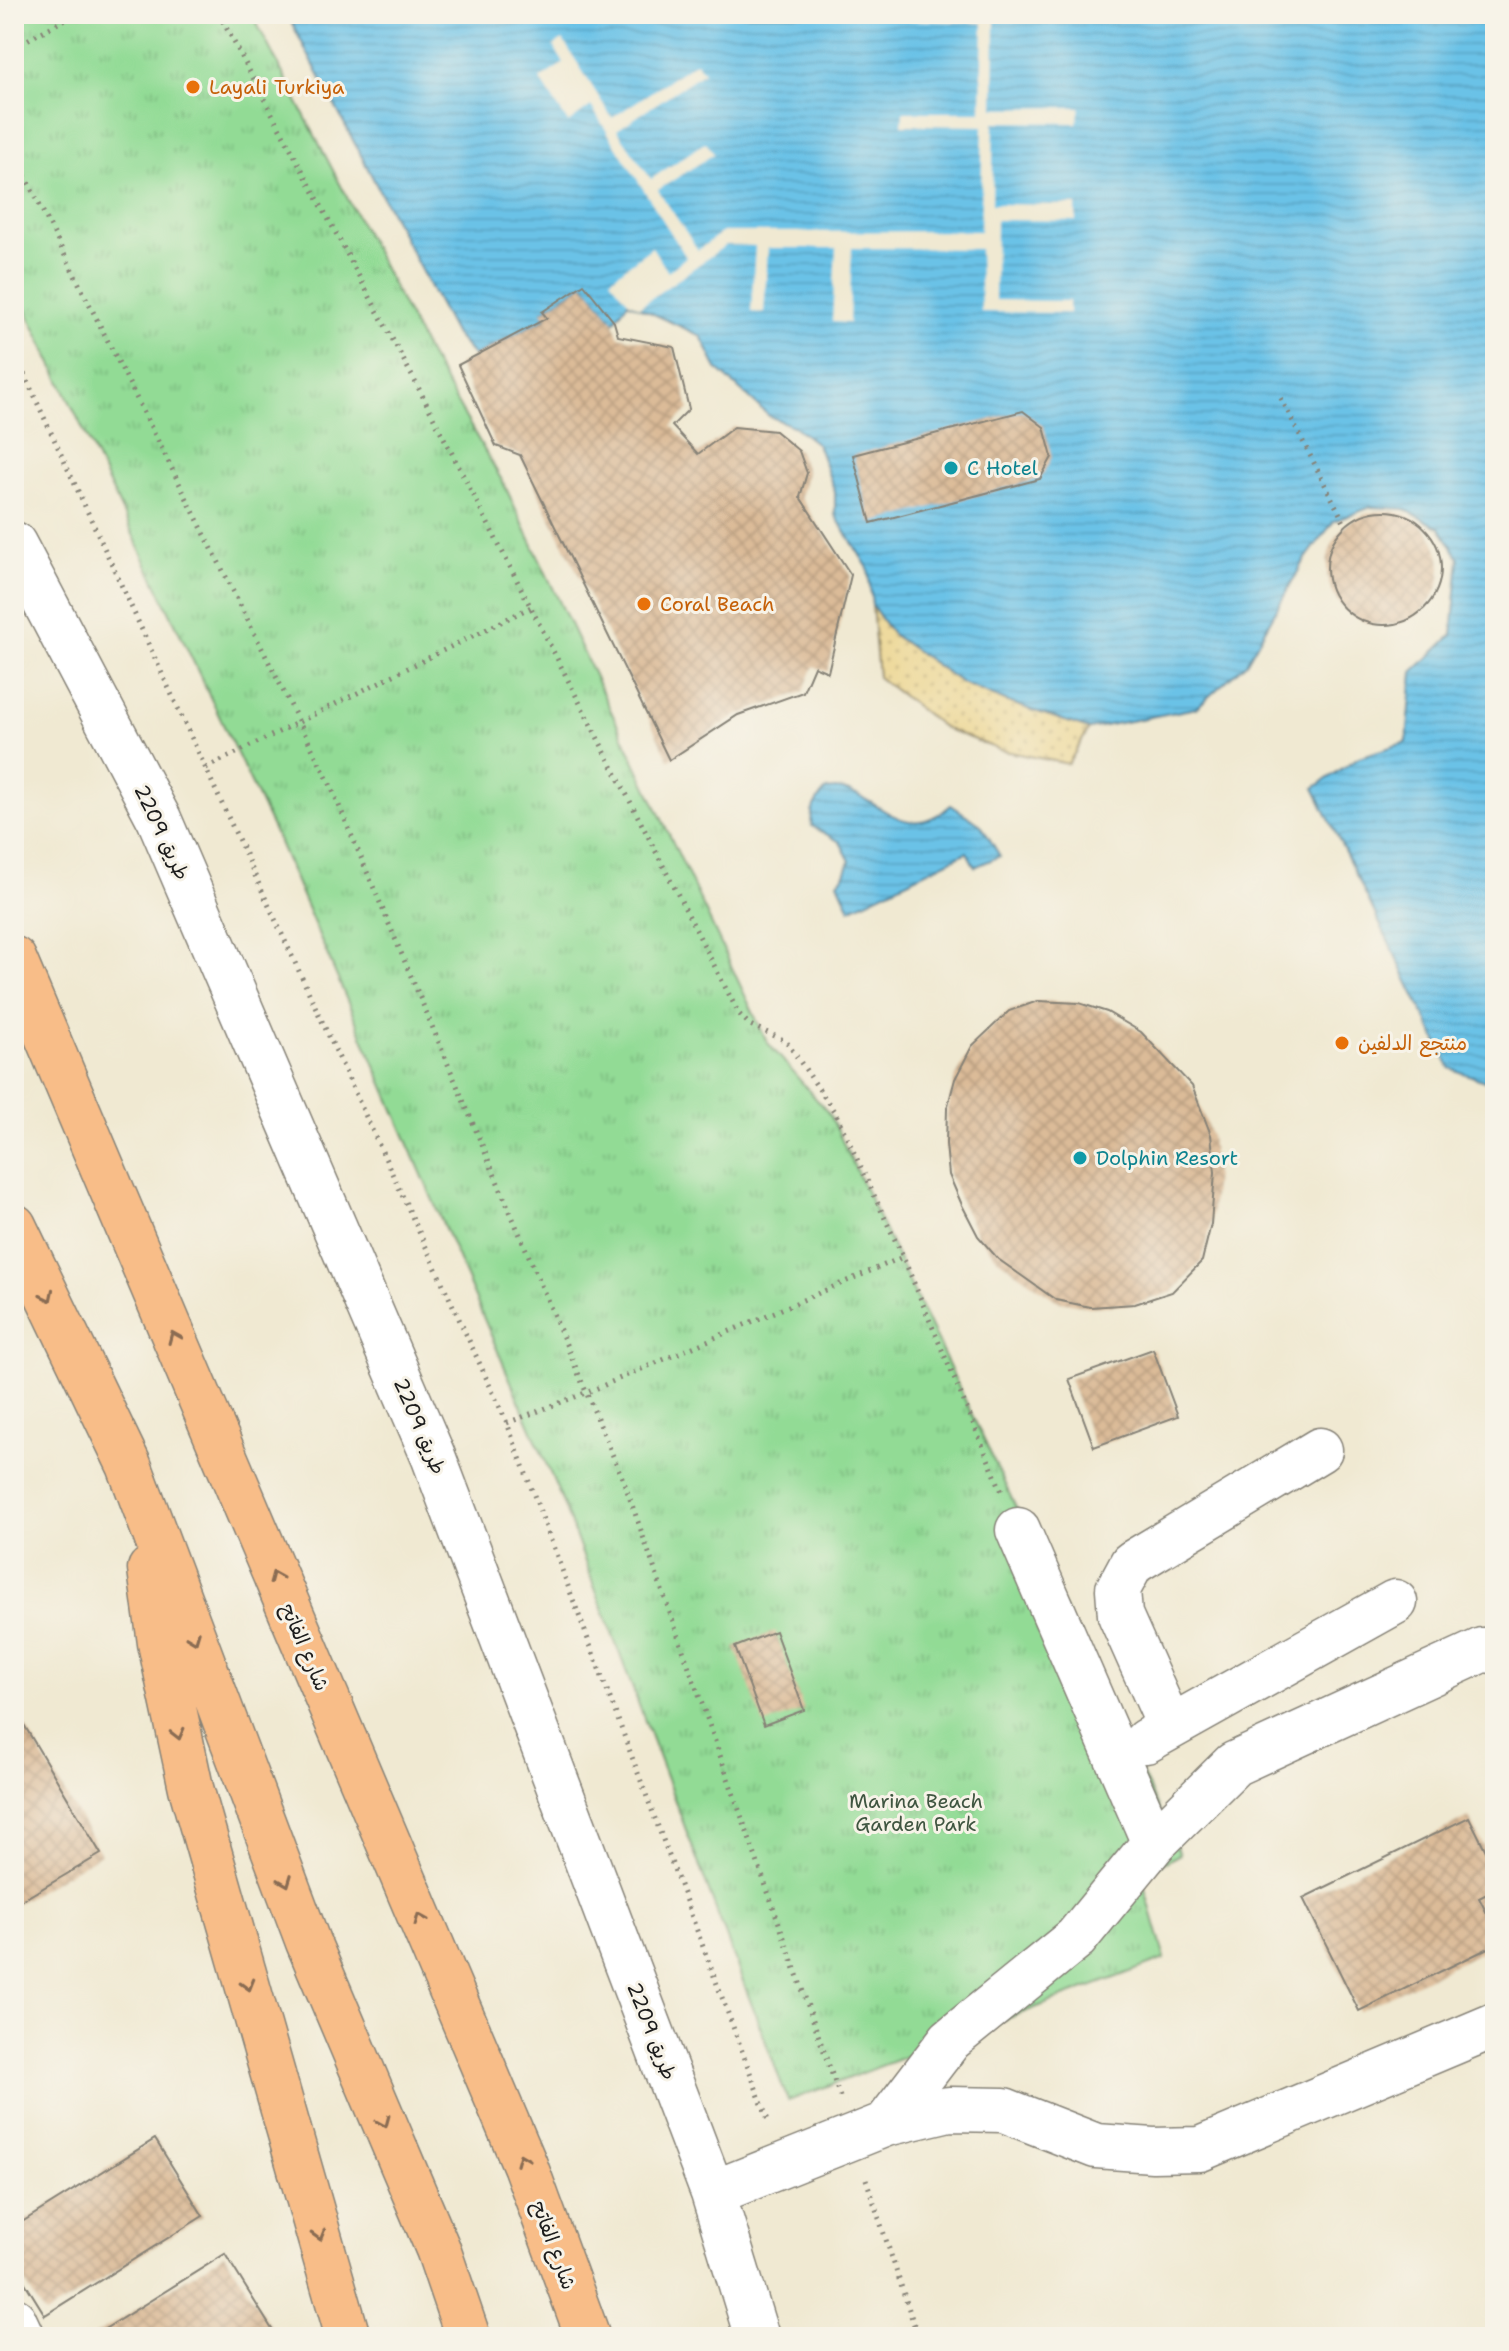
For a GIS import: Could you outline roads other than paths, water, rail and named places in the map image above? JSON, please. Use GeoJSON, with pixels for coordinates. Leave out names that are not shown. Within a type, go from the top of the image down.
{"type":"FeatureCollection","features":[{"type":"Feature","properties":{"kind":"main road","name":"شارع الفاتح"},"geometry":{"type":"LineString","coordinates":[[14,959],[525,2165],[588,2337]]}},
{"type":"Feature","properties":{"kind":"main road"},"geometry":{"type":"LineString","coordinates":[[14,1226],[129,1465],[308,1942],[438,2249],[468,2337]]}},
{"type":"Feature","properties":{"kind":"main road"},"geometry":{"type":"LineString","coordinates":[[129,1465],[150,1570],[160,1643],[191,1788],[348,2337]]}},
{"type":"Feature","properties":{"kind":"street","name":"طريق 2209"},"geometry":{"type":"LineString","coordinates":[[14,544],[159,819],[433,1456],[713,2193],[757,2337]]}},
{"type":"Feature","properties":{"kind":"street"},"geometry":{"type":"LineString","coordinates":[[1170,1727],[1120,1615],[1118,1589],[1132,1563],[1320,1450]]}},
{"type":"Feature","properties":{"kind":"street"},"geometry":{"type":"LineString","coordinates":[[1018,1530],[1154,1843]]}},
{"type":"Feature","properties":{"kind":"street"},"geometry":{"type":"LineString","coordinates":[[1116,1758],[1395,1602]]}},
{"type":"Feature","properties":{"kind":"street"},"geometry":{"type":"LineString","coordinates":[[869,2131],[950,2040],[1076,1938],[1154,1843],[1234,1764],[1482,1650],[1495,1651]]}},
{"type":"Feature","properties":{"kind":"street"},"geometry":{"type":"LineString","coordinates":[[713,2193],[869,2131],[949,2109],[1004,2110],[1096,2146],[1200,2149],[1495,2025]]}},
{"type":"Feature","properties":{"kind":"street"},"geometry":{"type":"LineString","coordinates":[[14,2320],[22,2337]]}},
{"type":"Feature","properties":{"kind":"water"},"geometry":{"type":"Polygon","coordinates":[[[287,14],[1495,14],[1495,1085],[1450,1068],[1314,788],[1359,757],[1407,742],[1413,672],[1452,635],[1459,558],[1440,528],[1404,509],[1371,507],[1334,521],[1304,561],[1246,663],[1196,708],[1089,729],[962,683],[892,634],[872,605],[868,568],[835,515],[835,492],[817,444],[795,427],[769,416],[717,369],[701,336],[628,302],[614,322],[584,284],[543,311],[547,318],[474,356],[455,335],[287,14]]]}},
{"type":"Feature","properties":{"kind":"water"},"geometry":{"type":"Polygon","coordinates":[[[826,790],[852,793],[905,820],[919,821],[934,817],[951,805],[981,825],[1000,856],[975,867],[967,852],[850,909],[838,882],[850,861],[840,842],[812,826],[811,821],[819,798],[826,790]]]}},
{"type":"Feature","properties":{"kind":"place","name":"Layali Turkiya"},"geometry":{"type":"Point","coordinates":[193,87]}},
{"type":"Feature","properties":{"kind":"place","name":"C Hotel"},"geometry":{"type":"Point","coordinates":[951,468]}},
{"type":"Feature","properties":{"kind":"place","name":"Coral Beach"},"geometry":{"type":"Point","coordinates":[644,604]}},
{"type":"Feature","properties":{"kind":"place","name":"منتجع الدلفين"},"geometry":{"type":"Point","coordinates":[1342,1043]}},
{"type":"Feature","properties":{"kind":"place","name":"Dolphin Resort"},"geometry":{"type":"Point","coordinates":[1080,1158]}},
{"type":"Feature","properties":{"kind":"park label","name":"Marina Beach Garden Park"},"geometry":{"type":"Point","coordinates":[916,1812]}}]}
